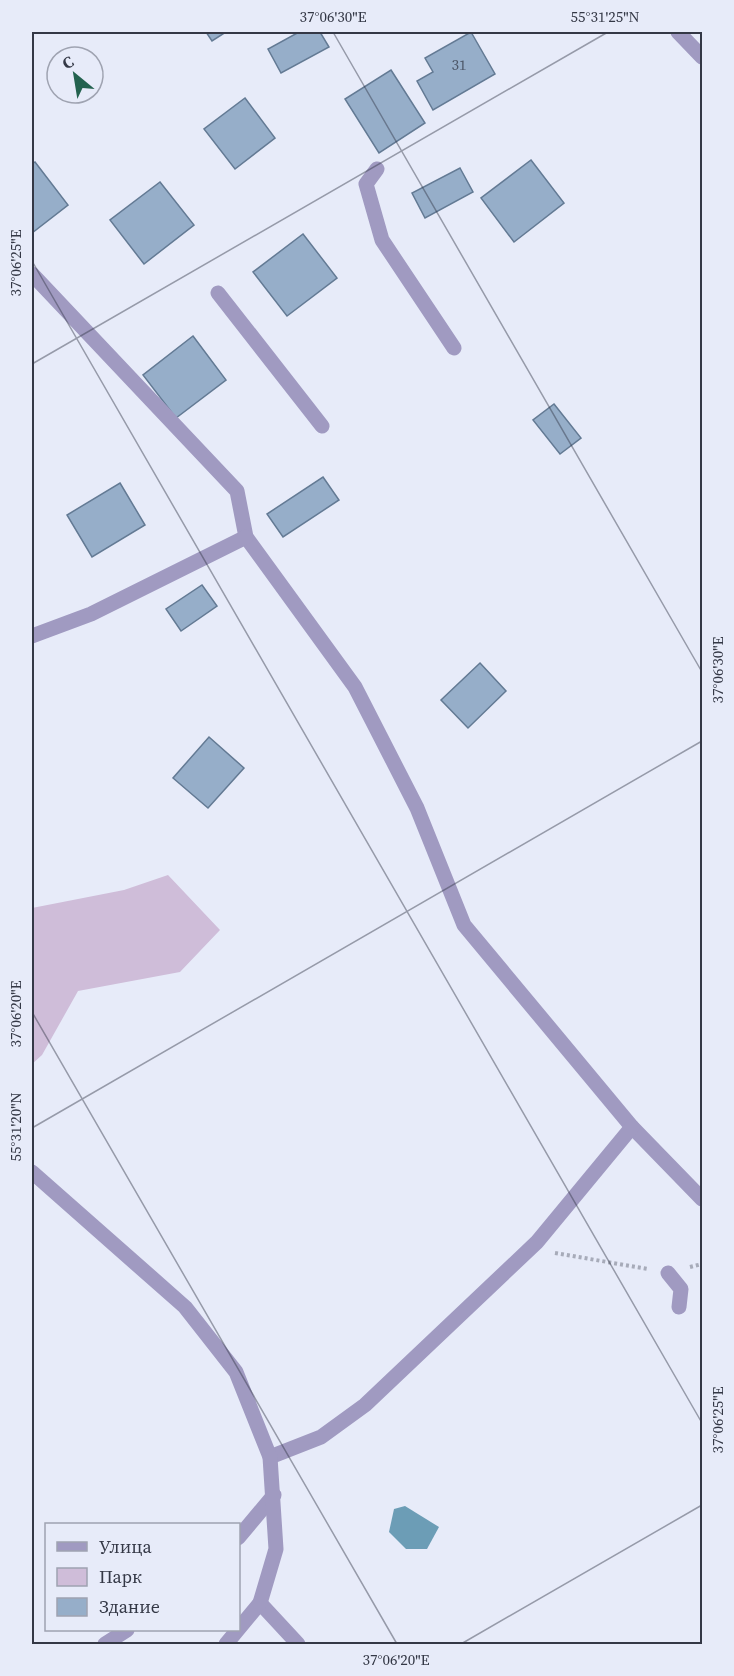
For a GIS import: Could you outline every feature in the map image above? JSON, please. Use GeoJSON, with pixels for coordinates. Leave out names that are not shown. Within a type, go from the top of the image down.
{"type":"FeatureCollection","features":[{"type":"Feature","properties":{"kind":"street"},"geometry":{"type":"LineString","coordinates":[[678,32],[702,57]]}},
{"type":"Feature","properties":{"kind":"street"},"geometry":{"type":"LineString","coordinates":[[377,169],[366,184],[382,240],[454,348]]}},
{"type":"Feature","properties":{"kind":"street"},"geometry":{"type":"LineString","coordinates":[[32,274],[237,491],[246,537],[355,687],[417,808],[464,925],[632,1127],[702,1199]]}},
{"type":"Feature","properties":{"kind":"street"},"geometry":{"type":"LineString","coordinates":[[218,293],[322,426]]}},
{"type":"Feature","properties":{"kind":"street"},"geometry":{"type":"LineString","coordinates":[[32,636],[91,614],[246,537]]}},
{"type":"Feature","properties":{"kind":"street"},"geometry":{"type":"LineString","coordinates":[[270,1457],[321,1437],[365,1405],[531,1248],[632,1127]]}},
{"type":"Feature","properties":{"kind":"street"},"geometry":{"type":"LineString","coordinates":[[32,1172],[184,1307],[236,1372],[270,1457],[276,1549],[260,1603],[240,1627]]}},
{"type":"Feature","properties":{"kind":"street"},"geometry":{"type":"LineString","coordinates":[[668,1273],[681,1289],[679,1307]]}},
{"type":"Feature","properties":{"kind":"street"},"geometry":{"type":"LineString","coordinates":[[240,1536],[274,1495]]}},
{"type":"Feature","properties":{"kind":"street"},"geometry":{"type":"LineString","coordinates":[[260,1603],[298,1644]]}},
{"type":"Feature","properties":{"kind":"street"},"geometry":{"type":"LineString","coordinates":[[105,1644],[124,1631]]}},
{"type":"Feature","properties":{"kind":"street"},"geometry":{"type":"LineString","coordinates":[[226,1644],[237,1631]]}},
{"type":"Feature","properties":{"kind":"path"},"geometry":{"type":"LineString","coordinates":[[531,1248],[668,1273],[702,1264]]}},
{"type":"Feature","properties":{"kind":"green space"},"geometry":{"type":"Polygon","coordinates":[[[168,875],[220,930],[180,972],[78,991],[42,1055],[32,1064],[32,908],[124,890],[168,875]]]}},
{"type":"Feature","properties":{"kind":"water"},"geometry":{"type":"Polygon","coordinates":[[[405,1506],[439,1527],[427,1549],[406,1549],[389,1532],[394,1509],[405,1506]]]}},
{"type":"Feature","properties":{"kind":"building"},"geometry":{"type":"Polygon","coordinates":[[[206,32],[226,32],[212,41],[206,32]]]}},
{"type":"Feature","properties":{"kind":"building"},"geometry":{"type":"Polygon","coordinates":[[[299,32],[320,32],[329,47],[281,73],[268,49],[299,32]]]}},
{"type":"Feature","properties":{"kind":"building"},"geometry":{"type":"Polygon","coordinates":[[[471,32],[495,74],[433,110],[417,81],[433,72],[425,58],[471,32]]]}},
{"type":"Feature","properties":{"kind":"building"},"geometry":{"type":"Polygon","coordinates":[[[391,70],[425,123],[379,153],[345,99],[391,70]]]}},
{"type":"Feature","properties":{"kind":"building"},"geometry":{"type":"Polygon","coordinates":[[[245,98],[275,138],[235,169],[204,129],[245,98]]]}},
{"type":"Feature","properties":{"kind":"building"},"geometry":{"type":"Polygon","coordinates":[[[531,160],[564,203],[514,242],[481,198],[531,160]]]}},
{"type":"Feature","properties":{"kind":"building"},"geometry":{"type":"Polygon","coordinates":[[[35,162],[68,205],[32,233],[32,164],[35,162]]]}},
{"type":"Feature","properties":{"kind":"building"},"geometry":{"type":"Polygon","coordinates":[[[460,168],[473,192],[425,218],[412,193],[460,168]]]}},
{"type":"Feature","properties":{"kind":"building"},"geometry":{"type":"Polygon","coordinates":[[[160,182],[194,225],[144,264],[110,220],[160,182]]]}},
{"type":"Feature","properties":{"kind":"building"},"geometry":{"type":"Polygon","coordinates":[[[303,234],[337,278],[287,316],[253,272],[303,234]]]}},
{"type":"Feature","properties":{"kind":"building"},"geometry":{"type":"Polygon","coordinates":[[[193,336],[226,380],[176,418],[143,375],[193,336]]]}},
{"type":"Feature","properties":{"kind":"building"},"geometry":{"type":"Polygon","coordinates":[[[554,404],[581,438],[560,454],[533,420],[554,404]]]}},
{"type":"Feature","properties":{"kind":"building"},"geometry":{"type":"Polygon","coordinates":[[[323,477],[339,500],[283,537],[267,514],[323,477]]]}},
{"type":"Feature","properties":{"kind":"building"},"geometry":{"type":"Polygon","coordinates":[[[120,483],[145,525],[92,557],[67,515],[120,483]]]}},
{"type":"Feature","properties":{"kind":"building"},"geometry":{"type":"Polygon","coordinates":[[[202,585],[217,606],[181,631],[166,609],[202,585]]]}},
{"type":"Feature","properties":{"kind":"building"},"geometry":{"type":"Polygon","coordinates":[[[480,663],[506,691],[468,728],[441,700],[480,663]]]}},
{"type":"Feature","properties":{"kind":"building"},"geometry":{"type":"Polygon","coordinates":[[[209,737],[244,768],[208,808],[173,778],[209,737]]]}}]}
